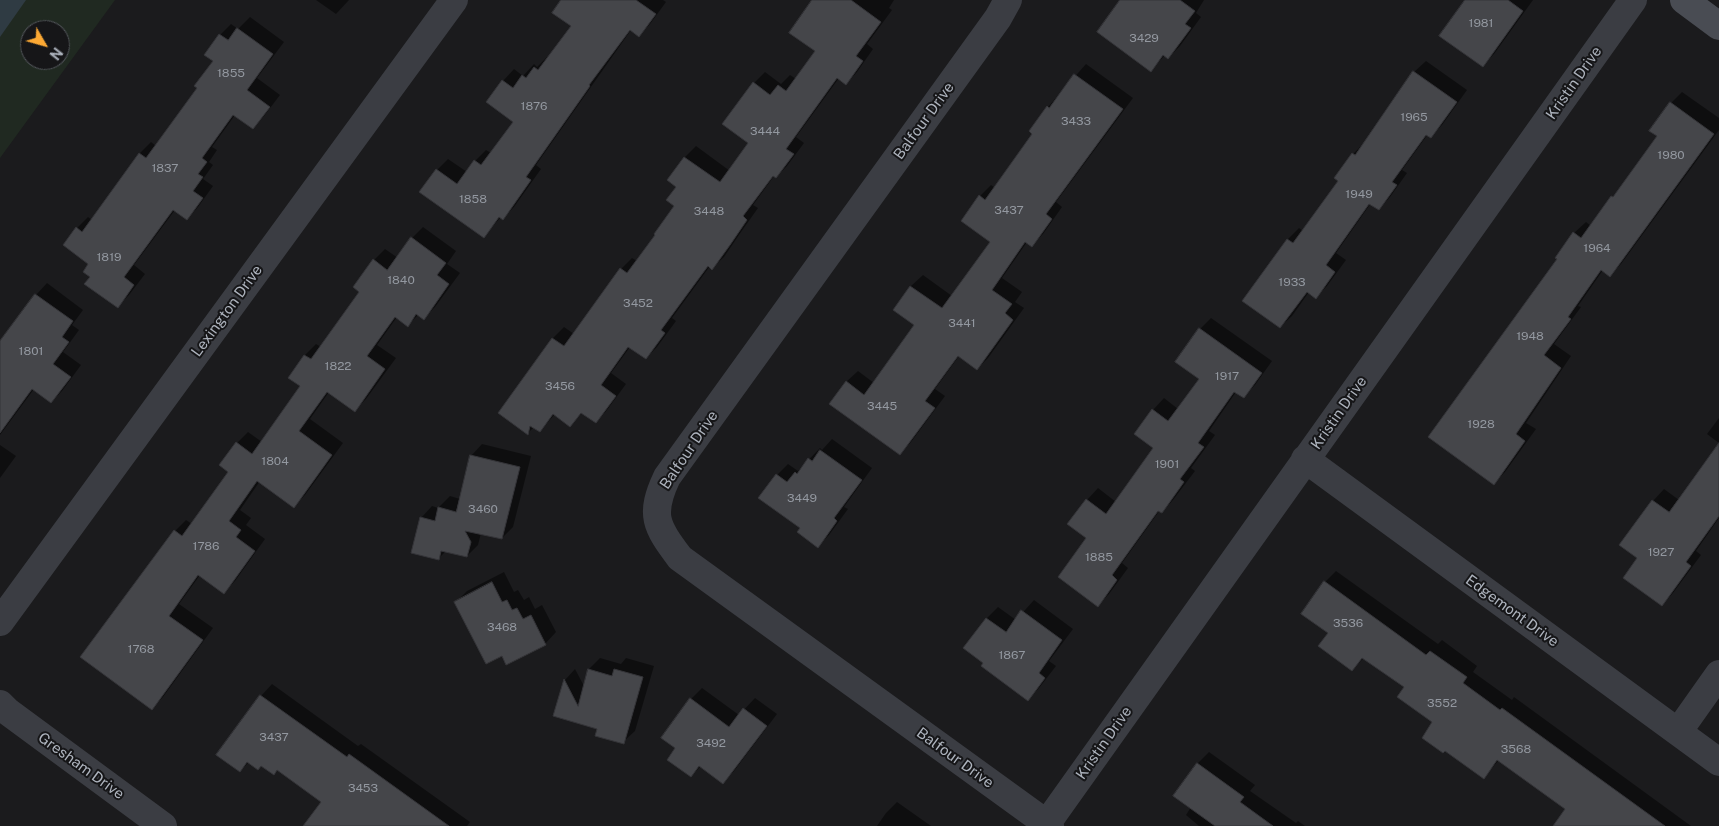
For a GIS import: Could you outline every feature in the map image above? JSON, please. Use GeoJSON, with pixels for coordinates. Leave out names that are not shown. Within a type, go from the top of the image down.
{"type":"FeatureCollection","features":[{"type":"Feature","properties":{"kind":"main road"},"geometry":{"type":"LineString","coordinates":[[1684,0],[1719,26]]}},
{"type":"Feature","properties":{"kind":"street","name":"Lexington Drive"},"geometry":{"type":"LineString","coordinates":[[0,622],[454,0]]}},
{"type":"Feature","properties":{"kind":"street","name":"Balfour Drive"},"geometry":{"type":"LineString","coordinates":[[1008,0],[998,18],[667,477],[658,496],[656,512],[662,534],[680,558],[1048,825]]}},
{"type":"Feature","properties":{"kind":"street","name":"Kristin Drive"},"geometry":{"type":"LineString","coordinates":[[1048,825],[1305,459],[1633,0]]}},
{"type":"Feature","properties":{"kind":"street","name":"Edgemont Drive"},"geometry":{"type":"LineString","coordinates":[[1305,459],[1719,762]]}},
{"type":"Feature","properties":{"kind":"street"},"geometry":{"type":"LineString","coordinates":[[1678,732],[1719,674]]}},
{"type":"Feature","properties":{"kind":"street","name":"Gresham Drive"},"geometry":{"type":"LineString","coordinates":[[0,704],[163,826]]}},
{"type":"Feature","properties":{"kind":"shaded area"},"geometry":{"type":"Polygon","coordinates":[[[0,0],[115,0],[70,62],[70,20],[20,20],[20,70],[64,70],[0,158],[0,0]]]}},
{"type":"Feature","properties":{"kind":"shaded area"},"geometry":{"type":"Polygon","coordinates":[[[0,0],[26,0],[0,37],[0,0]]]}},
{"type":"Feature","properties":{"kind":"building"},"geometry":{"type":"Polygon","coordinates":[[[561,0],[636,0],[656,14],[639,37],[630,30],[589,85],[526,177],[531,180],[503,220],[499,217],[484,238],[419,192],[436,169],[457,184],[474,160],[481,165],[513,122],[486,102],[502,80],[513,88],[522,75],[526,78],[534,67],[538,70],[571,26],[552,13],[561,0]]]}},
{"type":"Feature","properties":{"kind":"building"},"geometry":{"type":"Polygon","coordinates":[[[812,0],[851,0],[881,22],[856,56],[863,61],[846,85],[837,78],[786,149],[794,154],[776,178],[773,176],[743,216],[747,220],[712,270],[708,266],[661,330],[665,333],[646,359],[628,347],[601,385],[616,396],[596,423],[581,413],[570,427],[553,414],[540,432],[530,426],[528,435],[498,413],[552,338],[564,346],[620,268],[627,273],[655,235],[674,206],[666,200],[676,187],[667,180],[684,157],[720,182],[748,143],[722,124],[753,82],[770,95],[778,85],[786,91],[815,51],[789,33],[812,0]]]}},
{"type":"Feature","properties":{"kind":"building"},"geometry":{"type":"Polygon","coordinates":[[[1120,0],[1180,0],[1195,11],[1185,24],[1191,28],[1168,59],[1163,55],[1151,72],[1097,32],[1120,0]]]}},
{"type":"Feature","properties":{"kind":"building"},"geometry":{"type":"Polygon","coordinates":[[[1465,0],[1508,0],[1523,11],[1483,67],[1439,36],[1465,0]]]}},
{"type":"Feature","properties":{"kind":"building"},"geometry":{"type":"Polygon","coordinates":[[[237,28],[273,54],[247,90],[270,107],[253,129],[233,115],[202,158],[207,162],[198,174],[203,177],[193,191],[203,198],[187,220],[173,210],[124,277],[134,285],[118,308],[84,284],[90,277],[83,272],[88,264],[63,245],[76,227],[82,232],[139,153],[146,158],[197,88],[194,86],[213,61],[204,55],[219,34],[228,40],[237,28]]]}},
{"type":"Feature","properties":{"kind":"building"},"geometry":{"type":"Polygon","coordinates":[[[1413,71],[1457,102],[1431,138],[1426,135],[1392,182],[1397,185],[1379,210],[1369,204],[1326,265],[1335,272],[1316,299],[1307,292],[1280,328],[1242,301],[1287,239],[1293,243],[1338,181],[1334,178],[1352,153],[1355,155],[1413,71]]]}},
{"type":"Feature","properties":{"kind":"building"},"geometry":{"type":"Polygon","coordinates":[[[1074,74],[1123,109],[1046,214],[1052,219],[1032,247],[1025,242],[992,290],[1012,304],[1005,313],[1013,320],[977,370],[958,356],[925,401],[935,408],[900,455],[829,404],[846,381],[864,395],[914,325],[893,310],[910,286],[942,308],[990,242],[961,221],[979,195],[985,200],[1032,134],[1029,131],[1074,74]]]}},
{"type":"Feature","properties":{"kind":"building"},"geometry":{"type":"Polygon","coordinates":[[[1670,102],[1714,134],[1610,277],[1601,270],[1568,317],[1571,319],[1544,355],[1561,368],[1516,434],[1525,441],[1494,485],[1428,437],[1557,259],[1555,258],[1573,232],[1581,238],[1611,196],[1613,197],[1657,136],[1649,131],[1670,102]]]}},
{"type":"Feature","properties":{"kind":"building"},"geometry":{"type":"Polygon","coordinates":[[[411,237],[446,263],[437,275],[449,284],[424,320],[416,314],[408,327],[395,317],[367,356],[385,369],[355,412],[327,392],[299,431],[332,455],[294,508],[257,481],[229,521],[241,530],[236,537],[255,551],[224,594],[198,575],[169,616],[203,640],[152,710],[80,657],[174,530],[182,536],[228,472],[219,465],[236,442],[252,454],[300,386],[288,378],[304,355],[311,359],[359,292],[353,287],[373,259],[387,270],[411,237]]]}},
{"type":"Feature","properties":{"kind":"building"},"geometry":{"type":"Polygon","coordinates":[[[35,294],[73,321],[62,337],[69,342],[53,364],[71,377],[51,403],[32,389],[0,433],[0,341],[35,294]]]}},
{"type":"Feature","properties":{"kind":"building"},"geometry":{"type":"Polygon","coordinates":[[[1199,328],[1262,373],[1244,398],[1234,392],[1198,443],[1204,447],[1180,479],[1184,482],[1162,513],[1158,511],[1112,575],[1117,580],[1098,607],[1058,577],[1086,538],[1067,524],[1086,499],[1106,514],[1153,448],[1134,434],[1152,409],[1168,421],[1199,379],[1175,362],[1199,328]]]}},
{"type":"Feature","properties":{"kind":"building"},"geometry":{"type":"Polygon","coordinates":[[[1719,443],[1719,516],[1686,562],[1691,566],[1662,606],[1623,578],[1637,558],[1619,545],[1652,500],[1669,512],[1719,443]]]}},
{"type":"Feature","properties":{"kind":"building"},"geometry":{"type":"Polygon","coordinates":[[[820,450],[862,480],[834,518],[837,521],[818,548],[797,532],[800,528],[758,498],[776,474],[787,482],[795,472],[797,474],[808,458],[812,461],[820,450]]]}},
{"type":"Feature","properties":{"kind":"building"},"geometry":{"type":"Polygon","coordinates":[[[470,455],[520,467],[502,539],[465,531],[471,542],[467,557],[441,551],[439,560],[411,553],[420,517],[435,521],[438,507],[456,512],[470,455]]]}},
{"type":"Feature","properties":{"kind":"building"},"geometry":{"type":"Polygon","coordinates":[[[1324,581],[1426,655],[1430,651],[1467,677],[1463,683],[1500,710],[1502,708],[1665,826],[1553,826],[1565,809],[1497,760],[1484,779],[1445,751],[1443,753],[1422,738],[1432,722],[1397,697],[1404,687],[1362,658],[1352,671],[1318,646],[1328,633],[1301,614],[1324,581]]]}},
{"type":"Feature","properties":{"kind":"building"},"geometry":{"type":"Polygon","coordinates":[[[492,582],[502,602],[507,600],[512,610],[517,608],[523,619],[531,615],[546,645],[506,665],[502,656],[486,664],[454,602],[492,582]]]}},
{"type":"Feature","properties":{"kind":"building"},"geometry":{"type":"Polygon","coordinates":[[[1021,610],[1062,640],[1039,673],[1045,678],[1028,701],[981,666],[983,663],[963,648],[986,618],[1006,632],[1021,610]]]}},
{"type":"Feature","properties":{"kind":"building"},"geometry":{"type":"Polygon","coordinates":[[[588,669],[612,676],[614,669],[643,677],[624,744],[595,736],[597,729],[553,716],[564,679],[578,706],[588,669]]]}},
{"type":"Feature","properties":{"kind":"building"},"geometry":{"type":"Polygon","coordinates":[[[260,695],[347,757],[349,754],[449,826],[303,826],[321,802],[277,770],[274,775],[261,766],[258,770],[247,762],[240,772],[216,755],[260,695]]]}},
{"type":"Feature","properties":{"kind":"building"},"geometry":{"type":"Polygon","coordinates":[[[690,698],[729,727],[743,708],[767,726],[723,784],[699,766],[691,777],[667,760],[675,748],[661,738],[690,698]]]}},
{"type":"Feature","properties":{"kind":"building"},"geometry":{"type":"Polygon","coordinates":[[[1197,763],[1244,797],[1240,802],[1273,826],[1215,826],[1173,796],[1197,763]]]}}]}
